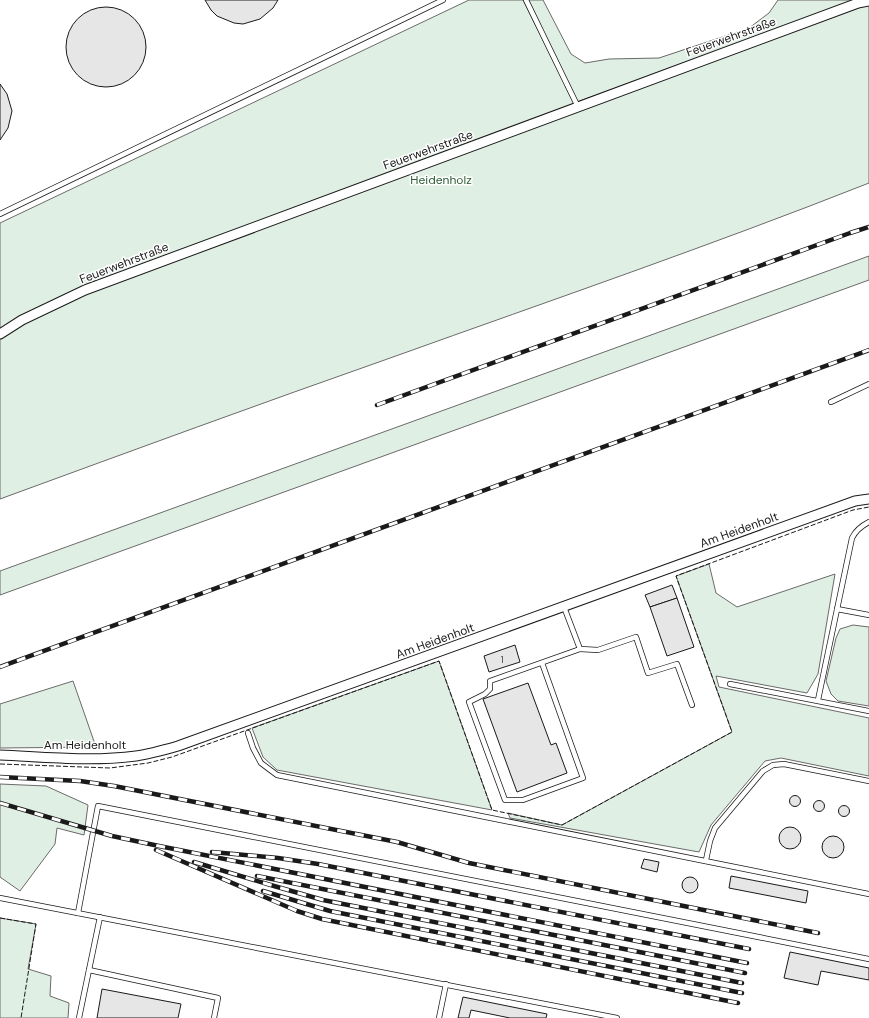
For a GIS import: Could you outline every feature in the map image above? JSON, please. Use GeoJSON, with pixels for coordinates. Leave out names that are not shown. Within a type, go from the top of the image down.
{"type":"FeatureCollection","features":[{"type":"Feature","properties":{"kind":"street","name":"Feuerwehrstraße"},"geometry":{"type":"LineString","coordinates":[[0,334],[22,320],[85,290],[869,0]]}},
{"type":"Feature","properties":{"kind":"street","name":"Am Heidenholt"},"geometry":{"type":"LineString","coordinates":[[0,755],[91,759],[136,756],[158,752],[855,501],[869,499]]}},
{"type":"Feature","properties":{"kind":"lane"},"geometry":{"type":"LineString","coordinates":[[0,214],[443,0]]}},
{"type":"Feature","properties":{"kind":"lane"},"geometry":{"type":"LineString","coordinates":[[526,0],[578,107]]}},
{"type":"Feature","properties":{"kind":"lane"},"geometry":{"type":"LineString","coordinates":[[831,402],[869,384]]}},
{"type":"Feature","properties":{"kind":"lane"},"geometry":{"type":"LineString","coordinates":[[818,700],[852,538],[861,526],[869,522]]}},
{"type":"Feature","properties":{"kind":"lane"},"geometry":{"type":"LineString","coordinates":[[564,607],[580,649]]}},
{"type":"Feature","properties":{"kind":"lane"},"geometry":{"type":"LineString","coordinates":[[837,609],[869,615]]}},
{"type":"Feature","properties":{"kind":"lane"},"geometry":{"type":"LineString","coordinates":[[542,663],[583,778],[523,800],[505,800],[469,702],[485,694],[490,689],[490,681],[580,649],[598,650],[636,637],[648,672],[677,664],[692,705]]}},
{"type":"Feature","properties":{"kind":"lane"},"geometry":{"type":"LineString","coordinates":[[730,684],[869,711]]}},
{"type":"Feature","properties":{"kind":"lane"},"geometry":{"type":"LineString","coordinates":[[248,733],[253,748],[261,763],[277,775],[706,860],[869,894]]}},
{"type":"Feature","properties":{"kind":"lane"},"geometry":{"type":"LineString","coordinates":[[706,860],[710,841],[715,828],[763,771],[773,765],[784,764],[869,781]]}},
{"type":"Feature","properties":{"kind":"lane"},"geometry":{"type":"LineString","coordinates":[[78,913],[98,806],[869,959]]}},
{"type":"Feature","properties":{"kind":"lane"},"geometry":{"type":"LineString","coordinates":[[0,898],[617,1018]]}},
{"type":"Feature","properties":{"kind":"lane"},"geometry":{"type":"LineString","coordinates":[[78,1018],[100,917]]}},
{"type":"Feature","properties":{"kind":"lane"},"geometry":{"type":"LineString","coordinates":[[89,970],[218,998],[214,1018]]}},
{"type":"Feature","properties":{"kind":"lane"},"geometry":{"type":"LineString","coordinates":[[439,1018],[446,984]]}},
{"type":"Feature","properties":{"kind":"lane"},"geometry":{"type":"LineString","coordinates":[[587,1018],[588,1012]]}},
{"type":"Feature","properties":{"kind":"green space","name":"Heidenholz"},"geometry":{"type":"Polygon","coordinates":[[[469,0],[523,0],[578,111],[869,5],[869,183],[691,250],[246,409],[0,499],[0,223],[469,0]]]}},
{"type":"Feature","properties":{"kind":"green space"},"geometry":{"type":"Polygon","coordinates":[[[528,0],[543,0],[571,54],[585,63],[609,59],[659,58],[749,28],[769,13],[778,0],[855,0],[577,102],[528,0]]]}},
{"type":"Feature","properties":{"kind":"green space"},"geometry":{"type":"Polygon","coordinates":[[[869,256],[869,280],[0,595],[0,571],[869,256]]]}},
{"type":"Feature","properties":{"kind":"green space"},"geometry":{"type":"Polygon","coordinates":[[[709,564],[716,593],[737,607],[835,574],[818,674],[807,693],[716,676],[719,687],[869,718],[869,776],[781,758],[765,761],[711,825],[699,852],[510,818],[508,813],[562,825],[732,732],[676,576],[709,564]]]}},
{"type":"Feature","properties":{"kind":"green space"},"geometry":{"type":"Polygon","coordinates":[[[853,625],[869,627],[869,706],[838,701],[831,694],[826,681],[836,638],[840,629],[853,625]]]}},
{"type":"Feature","properties":{"kind":"green space"},"geometry":{"type":"Polygon","coordinates":[[[439,661],[492,810],[277,770],[263,757],[252,728],[439,661]]]}},
{"type":"Feature","properties":{"kind":"green space"},"geometry":{"type":"Polygon","coordinates":[[[73,681],[96,747],[0,748],[0,704],[73,681]]]}},
{"type":"Feature","properties":{"kind":"green space"},"geometry":{"type":"Polygon","coordinates":[[[0,784],[46,786],[88,805],[84,835],[57,828],[55,844],[20,891],[0,877],[0,784]]]}},
{"type":"Feature","properties":{"kind":"green space"},"geometry":{"type":"Polygon","coordinates":[[[0,918],[36,924],[28,969],[51,976],[50,996],[69,1003],[68,1018],[0,1018],[0,918]]]}},
{"type":"Feature","properties":{"kind":"building"},"geometry":{"type":"Polygon","coordinates":[[[205,0],[278,0],[273,8],[260,19],[243,24],[234,23],[217,16],[205,0]]]}},
{"type":"Feature","properties":{"kind":"building"},"geometry":{"type":"Polygon","coordinates":[[[106,7],[121,10],[134,19],[143,32],[146,47],[143,62],[134,75],[121,84],[106,87],[91,84],[78,75],[69,62],[66,47],[69,32],[78,19],[91,10],[106,7]]]}},
{"type":"Feature","properties":{"kind":"building"},"geometry":{"type":"Polygon","coordinates":[[[0,84],[7,94],[12,111],[8,128],[0,140],[0,84]]]}},
{"type":"Feature","properties":{"kind":"building"},"geometry":{"type":"Polygon","coordinates":[[[672,585],[677,598],[650,607],[645,595],[672,585]]]}},
{"type":"Feature","properties":{"kind":"building"},"geometry":{"type":"Polygon","coordinates":[[[677,598],[694,647],[667,656],[650,607],[677,598]]]}},
{"type":"Feature","properties":{"kind":"building"},"geometry":{"type":"Polygon","coordinates":[[[515,645],[520,662],[489,672],[484,656],[515,645]]]}},
{"type":"Feature","properties":{"kind":"building"},"geometry":{"type":"Polygon","coordinates":[[[528,683],[551,745],[556,743],[567,773],[517,792],[483,699],[528,683]]]}},
{"type":"Feature","properties":{"kind":"building"},"geometry":{"type":"Polygon","coordinates":[[[795,795],[799,797],[801,801],[799,805],[795,807],[791,805],[789,801],[791,797],[795,795]]]}},
{"type":"Feature","properties":{"kind":"building"},"geometry":{"type":"Polygon","coordinates":[[[817,801],[821,801],[823,802],[823,810],[817,811],[814,808],[814,804],[817,801]]]}},
{"type":"Feature","properties":{"kind":"building"},"geometry":{"type":"Polygon","coordinates":[[[844,805],[848,807],[850,811],[848,815],[844,817],[840,815],[838,811],[840,807],[844,805]]]}},
{"type":"Feature","properties":{"kind":"building"},"geometry":{"type":"Polygon","coordinates":[[[790,827],[798,830],[801,838],[798,846],[790,849],[782,846],[779,838],[782,830],[790,827]]]}},
{"type":"Feature","properties":{"kind":"building"},"geometry":{"type":"Polygon","coordinates":[[[833,836],[841,839],[844,847],[841,855],[833,858],[825,855],[822,847],[825,839],[833,836]]]}},
{"type":"Feature","properties":{"kind":"building"},"geometry":{"type":"Polygon","coordinates":[[[644,859],[659,862],[657,872],[641,868],[644,859]]]}},
{"type":"Feature","properties":{"kind":"building"},"geometry":{"type":"Polygon","coordinates":[[[731,876],[808,891],[806,903],[729,888],[731,876]]]}},
{"type":"Feature","properties":{"kind":"building"},"geometry":{"type":"Polygon","coordinates":[[[687,877],[693,877],[698,882],[696,891],[693,893],[687,893],[682,888],[682,882],[687,877]]]}},
{"type":"Feature","properties":{"kind":"building"},"geometry":{"type":"Polygon","coordinates":[[[790,952],[869,968],[869,980],[821,971],[818,985],[784,978],[790,952]]]}},
{"type":"Feature","properties":{"kind":"building"},"geometry":{"type":"Polygon","coordinates":[[[102,989],[181,1004],[178,1018],[97,1018],[102,989]]]}},
{"type":"Feature","properties":{"kind":"building"},"geometry":{"type":"Polygon","coordinates":[[[463,997],[547,1014],[546,1018],[510,1018],[471,1010],[469,1018],[458,1018],[463,997]]]}},
{"type":"Feature","properties":{"kind":"railway"},"geometry":{"type":"LineString","coordinates":[[377,405],[869,227]]}},
{"type":"Feature","properties":{"kind":"railway"},"geometry":{"type":"LineString","coordinates":[[0,667],[869,350]]}},
{"type":"Feature","properties":{"kind":"railway"},"geometry":{"type":"LineString","coordinates":[[0,777],[80,781],[114,786],[397,842],[469,863],[818,933]]}},
{"type":"Feature","properties":{"kind":"railway"},"geometry":{"type":"LineString","coordinates":[[0,803],[112,836],[747,963]]}},
{"type":"Feature","properties":{"kind":"railway"},"geometry":{"type":"LineString","coordinates":[[156,850],[297,911],[322,919],[738,1003]]}},
{"type":"Feature","properties":{"kind":"railway"},"geometry":{"type":"LineString","coordinates":[[212,852],[278,858],[318,864],[749,949]]}},
{"type":"Feature","properties":{"kind":"railway"},"geometry":{"type":"LineString","coordinates":[[194,862],[323,900],[742,983]]}},
{"type":"Feature","properties":{"kind":"railway"},"geometry":{"type":"LineString","coordinates":[[257,876],[745,973]]}},
{"type":"Feature","properties":{"kind":"railway"},"geometry":{"type":"LineString","coordinates":[[263,891],[330,911],[742,993]]}},
{"type":"Feature","properties":{"kind":"fence"},"geometry":{"type":"LineString","coordinates":[[0,764],[110,768],[148,763],[172,757],[439,661],[492,810],[562,825],[732,732],[676,576],[853,510],[869,507]]}},
{"type":"Feature","properties":{"kind":"fence"},"geometry":{"type":"LineString","coordinates":[[0,918],[36,924],[21,1018]]}}]}
